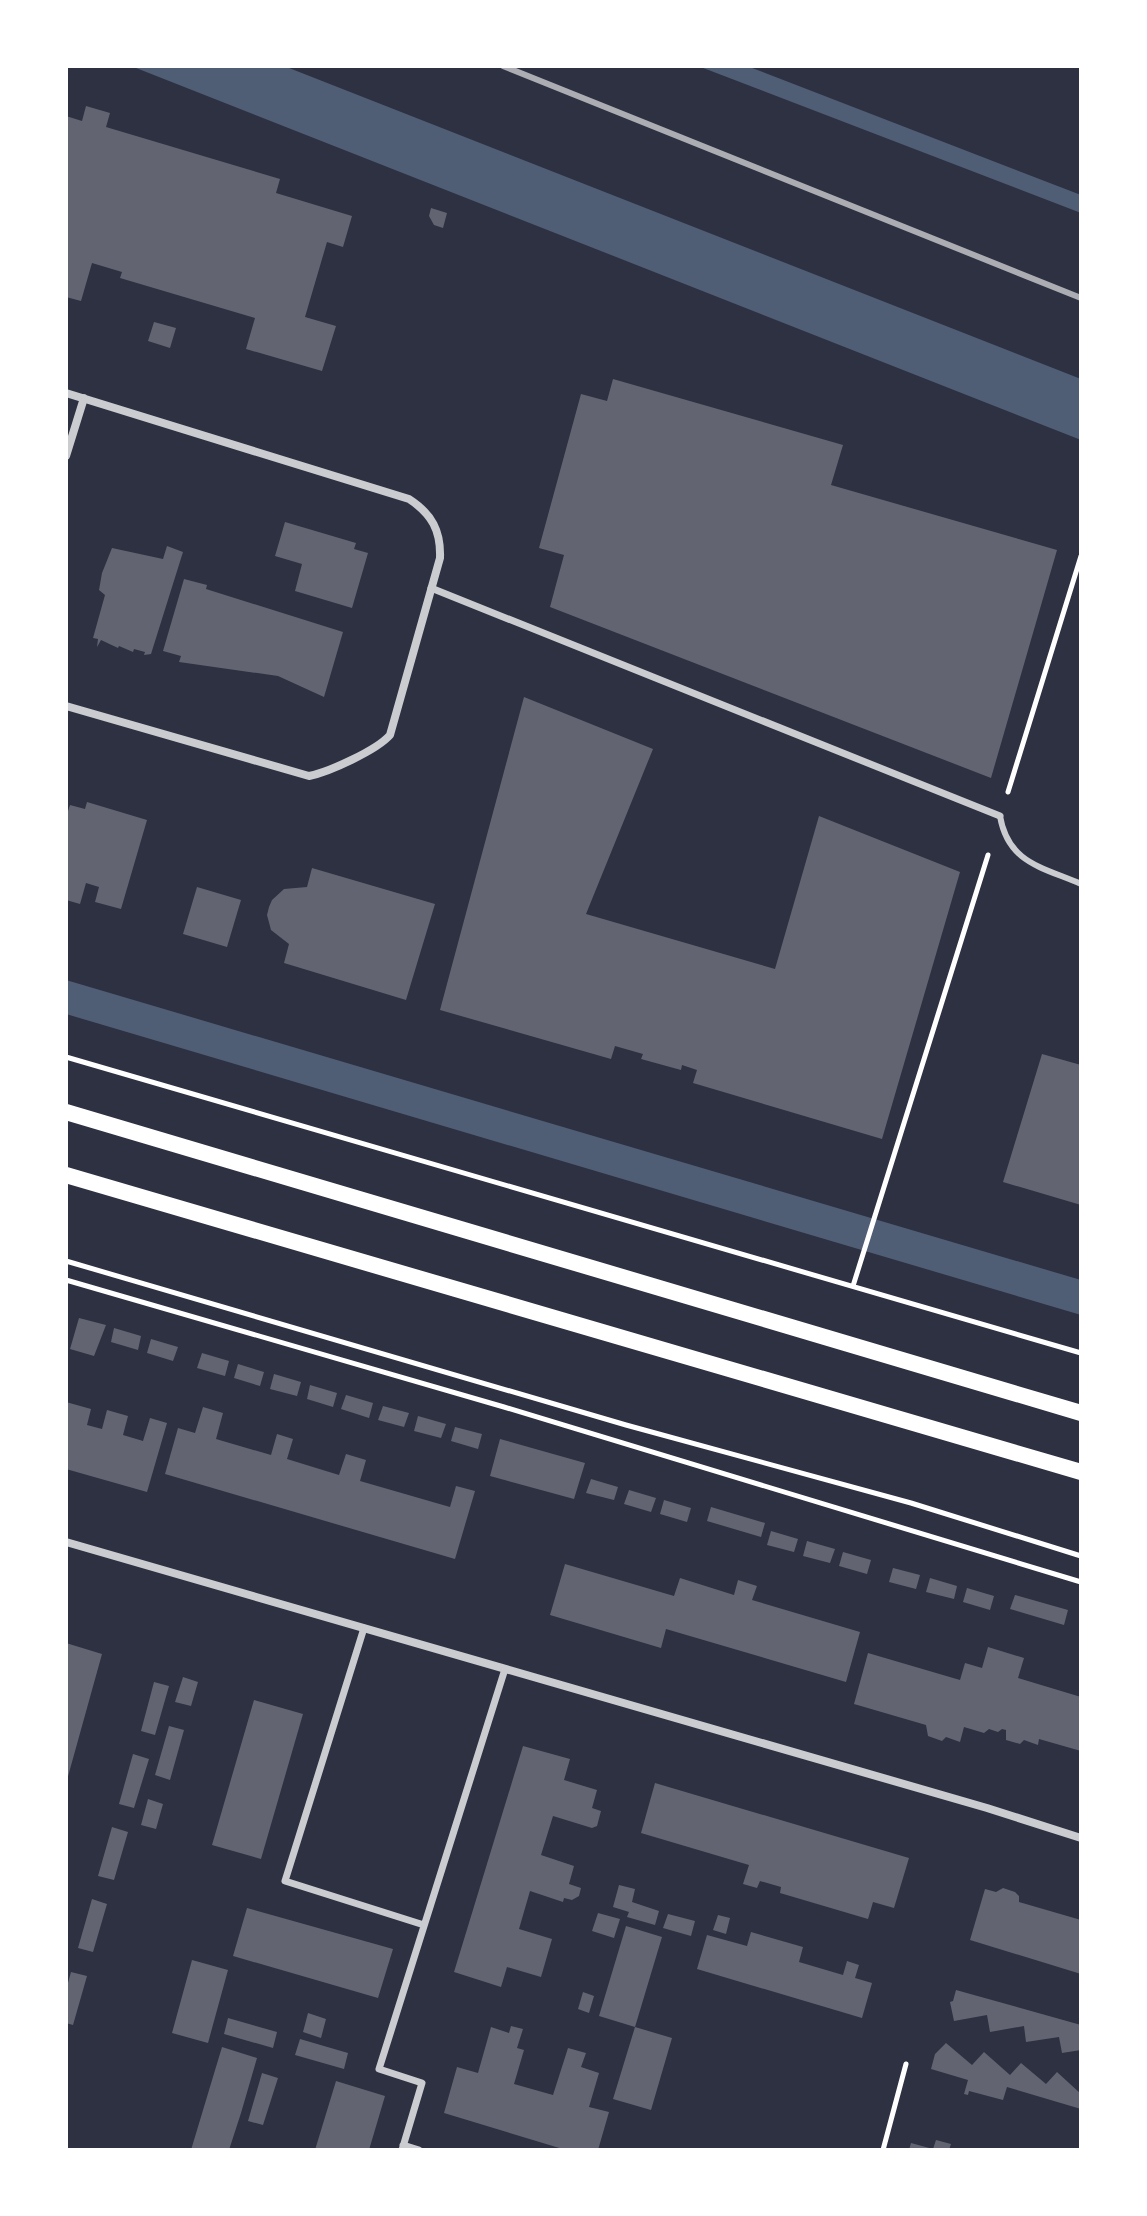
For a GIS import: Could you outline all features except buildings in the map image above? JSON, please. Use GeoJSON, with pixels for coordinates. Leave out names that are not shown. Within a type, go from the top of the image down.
{"type":"FeatureCollection","features":[{"type":"Feature","properties":{"kind":"main road"},"geometry":{"type":"LineString","coordinates":[[66,1112],[1081,1413]]}},
{"type":"Feature","properties":{"kind":"main road"},"geometry":{"type":"LineString","coordinates":[[66,1175],[1081,1472]]}},
{"type":"Feature","properties":{"kind":"street"},"geometry":{"type":"LineString","coordinates":[[66,393],[409,499],[425,509],[435,524],[440,540],[440,558],[390,735],[374,748],[320,774],[309,776],[66,706]]}},
{"type":"Feature","properties":{"kind":"street"},"geometry":{"type":"LineString","coordinates":[[66,456],[84,398]]}},
{"type":"Feature","properties":{"kind":"street"},"geometry":{"type":"LineString","coordinates":[[431,588],[1000,816]]}},
{"type":"Feature","properties":{"kind":"street"},"geometry":{"type":"LineString","coordinates":[[66,1542],[1081,1838]]}},
{"type":"Feature","properties":{"kind":"street"},"geometry":{"type":"LineString","coordinates":[[364,1628],[285,1881],[424,1925]]}},
{"type":"Feature","properties":{"kind":"street"},"geometry":{"type":"LineString","coordinates":[[419,2150],[402,2147],[422,2083],[379,2069],[505,1669]]}},
{"type":"Feature","properties":{"kind":"lane"},"geometry":{"type":"LineString","coordinates":[[1000,816],[1007,842],[1017,854],[1081,884]]}},
{"type":"Feature","properties":{"kind":"path"},"geometry":{"type":"LineString","coordinates":[[853,1286],[1081,556]]}},
{"type":"Feature","properties":{"kind":"path"},"geometry":{"type":"LineString","coordinates":[[66,1057],[1081,1353]]}},
{"type":"Feature","properties":{"kind":"path"},"geometry":{"type":"LineString","coordinates":[[66,1261],[626,1425],[911,1503],[1081,1556]]}},
{"type":"Feature","properties":{"kind":"path"},"geometry":{"type":"LineString","coordinates":[[66,1280],[504,1407],[1081,1582]]}},
{"type":"Feature","properties":{"kind":"path"},"geometry":{"type":"LineString","coordinates":[[883,2150],[906,2064]]}},
{"type":"Feature","properties":{"kind":"water"},"geometry":{"type":"Polygon","coordinates":[[[131,66],[284,66],[1081,379],[1081,440],[131,66]]]}},
{"type":"Feature","properties":{"kind":"water"},"geometry":{"type":"Polygon","coordinates":[[[698,66],[747,66],[1081,195],[1081,213],[698,66]]]}},
{"type":"Feature","properties":{"kind":"water"},"geometry":{"type":"Polygon","coordinates":[[[66,980],[1081,1280],[1081,1315],[66,1014],[66,980]]]}},
{"type":"Feature","properties":{"kind":"railway"},"geometry":{"type":"LineString","coordinates":[[503,66],[1081,298]]}}]}
